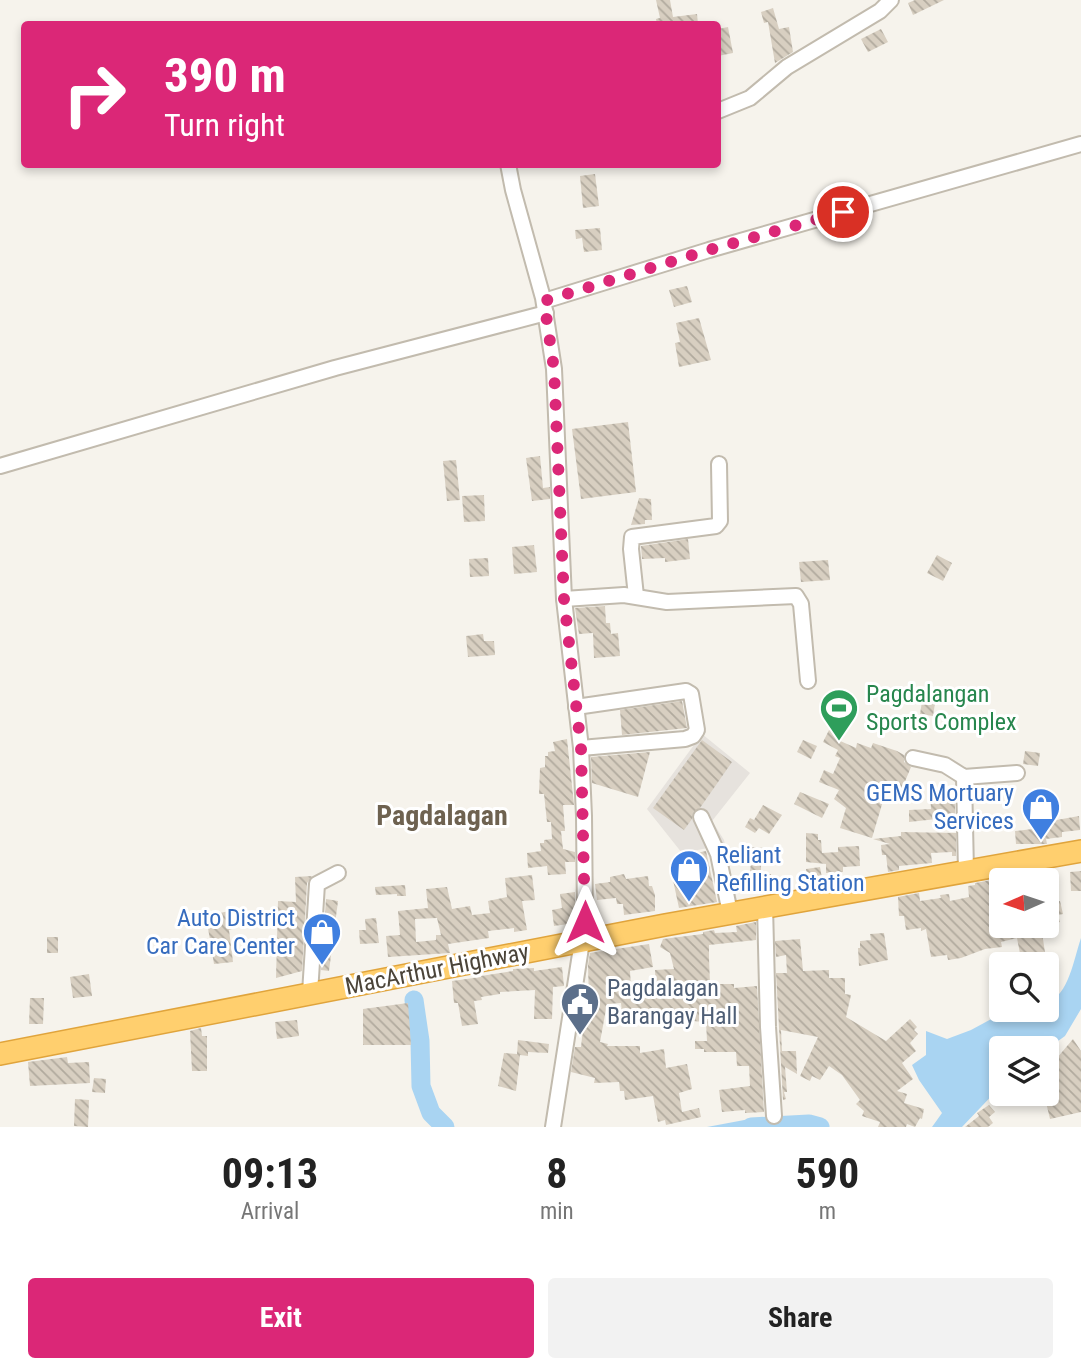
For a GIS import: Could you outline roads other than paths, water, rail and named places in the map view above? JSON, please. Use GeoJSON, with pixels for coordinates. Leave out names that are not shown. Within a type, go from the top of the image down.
{"type":"FeatureCollection","features":[{"type":"Feature","properties":{"kind":"highway","name":"MacArthur Highway"},"geometry":{"type":"LineString","coordinates":[[0,1054],[765,906],[1074,852]]}},
{"type":"Feature","properties":{"kind":"street"},"geometry":{"type":"LineString","coordinates":[[721,110],[750,98],[787,67],[880,11],[891,0]]}},
{"type":"Feature","properties":{"kind":"street"},"geometry":{"type":"LineString","coordinates":[[0,466],[545,307],[709,250],[1081,144]]}},
{"type":"Feature","properties":{"kind":"street"},"geometry":{"type":"LineString","coordinates":[[509,168],[545,307],[554,369],[564,599],[581,748],[586,887],[583,941],[554,1127]]}},
{"type":"Feature","properties":{"kind":"street"},"geometry":{"type":"LineString","coordinates":[[636,596],[632,537],[719,524],[719,464]]}},
{"type":"Feature","properties":{"kind":"street"},"geometry":{"type":"LineString","coordinates":[[564,599],[624,595],[667,602],[796,596],[802,604],[808,681]]}},
{"type":"Feature","properties":{"kind":"street"},"geometry":{"type":"LineString","coordinates":[[576,707],[686,691],[691,694],[698,730],[685,739],[581,748]]}},
{"type":"Feature","properties":{"kind":"street"},"geometry":{"type":"LineString","coordinates":[[913,758],[945,765],[964,777],[1017,773]]}},
{"type":"Feature","properties":{"kind":"street"},"geometry":{"type":"LineString","coordinates":[[964,777],[967,872]]}},
{"type":"Feature","properties":{"kind":"street"},"geometry":{"type":"LineString","coordinates":[[701,817],[718,854],[730,913]]}},
{"type":"Feature","properties":{"kind":"street"},"geometry":{"type":"LineString","coordinates":[[310,993],[317,884],[338,873]]}},
{"type":"Feature","properties":{"kind":"street"},"geometry":{"type":"LineString","coordinates":[[765,906],[768,1027],[774,1116]]}},
{"type":"Feature","properties":{"kind":"water"},"geometry":{"type":"Polygon","coordinates":[[[1081,938],[1081,1009],[1065,1036],[1059,1040],[1059,1036],[989,1036],[989,1099],[962,1127],[932,1127],[942,1113],[912,1065],[926,1055],[926,1031],[947,1039],[989,1020],[1059,1022],[1059,994],[1073,965],[1081,938]]]}},
{"type":"Feature","properties":{"kind":"water"},"geometry":{"type":"Polygon","coordinates":[[[755,1118],[818,1125],[823,1127],[707,1127],[755,1118]]]}},
{"type":"Feature","properties":{"kind":"waterway"},"geometry":{"type":"LineString","coordinates":[[414,1000],[420,1041],[421,1086],[431,1113],[445,1127]]}},
{"type":"Feature","properties":{"kind":"waterway"},"geometry":{"type":"LineString","coordinates":[[751,1127],[809,1124],[820,1127]]}},
{"type":"Feature","properties":{"kind":"place","name":"Pagdalangan Sports Complex"},"geometry":{"type":"Point","coordinates":[839,742]}},
{"type":"Feature","properties":{"kind":"place","name":"GEMS Mortuary Services"},"geometry":{"type":"Point","coordinates":[1041,841]}},
{"type":"Feature","properties":{"kind":"place","name":"Reliant Refilling Station"},"geometry":{"type":"Point","coordinates":[689,903]}},
{"type":"Feature","properties":{"kind":"place","name":"Auto District Car Care Center"},"geometry":{"type":"Point","coordinates":[322,966]}},
{"type":"Feature","properties":{"kind":"place","name":"Pagdalagan Barangay Hall"},"geometry":{"type":"Point","coordinates":[580,1036]}},
{"type":"Feature","properties":{"kind":"district","name":"Pagdalagan"},"geometry":{"type":"Point","coordinates":[442,815]}}]}
